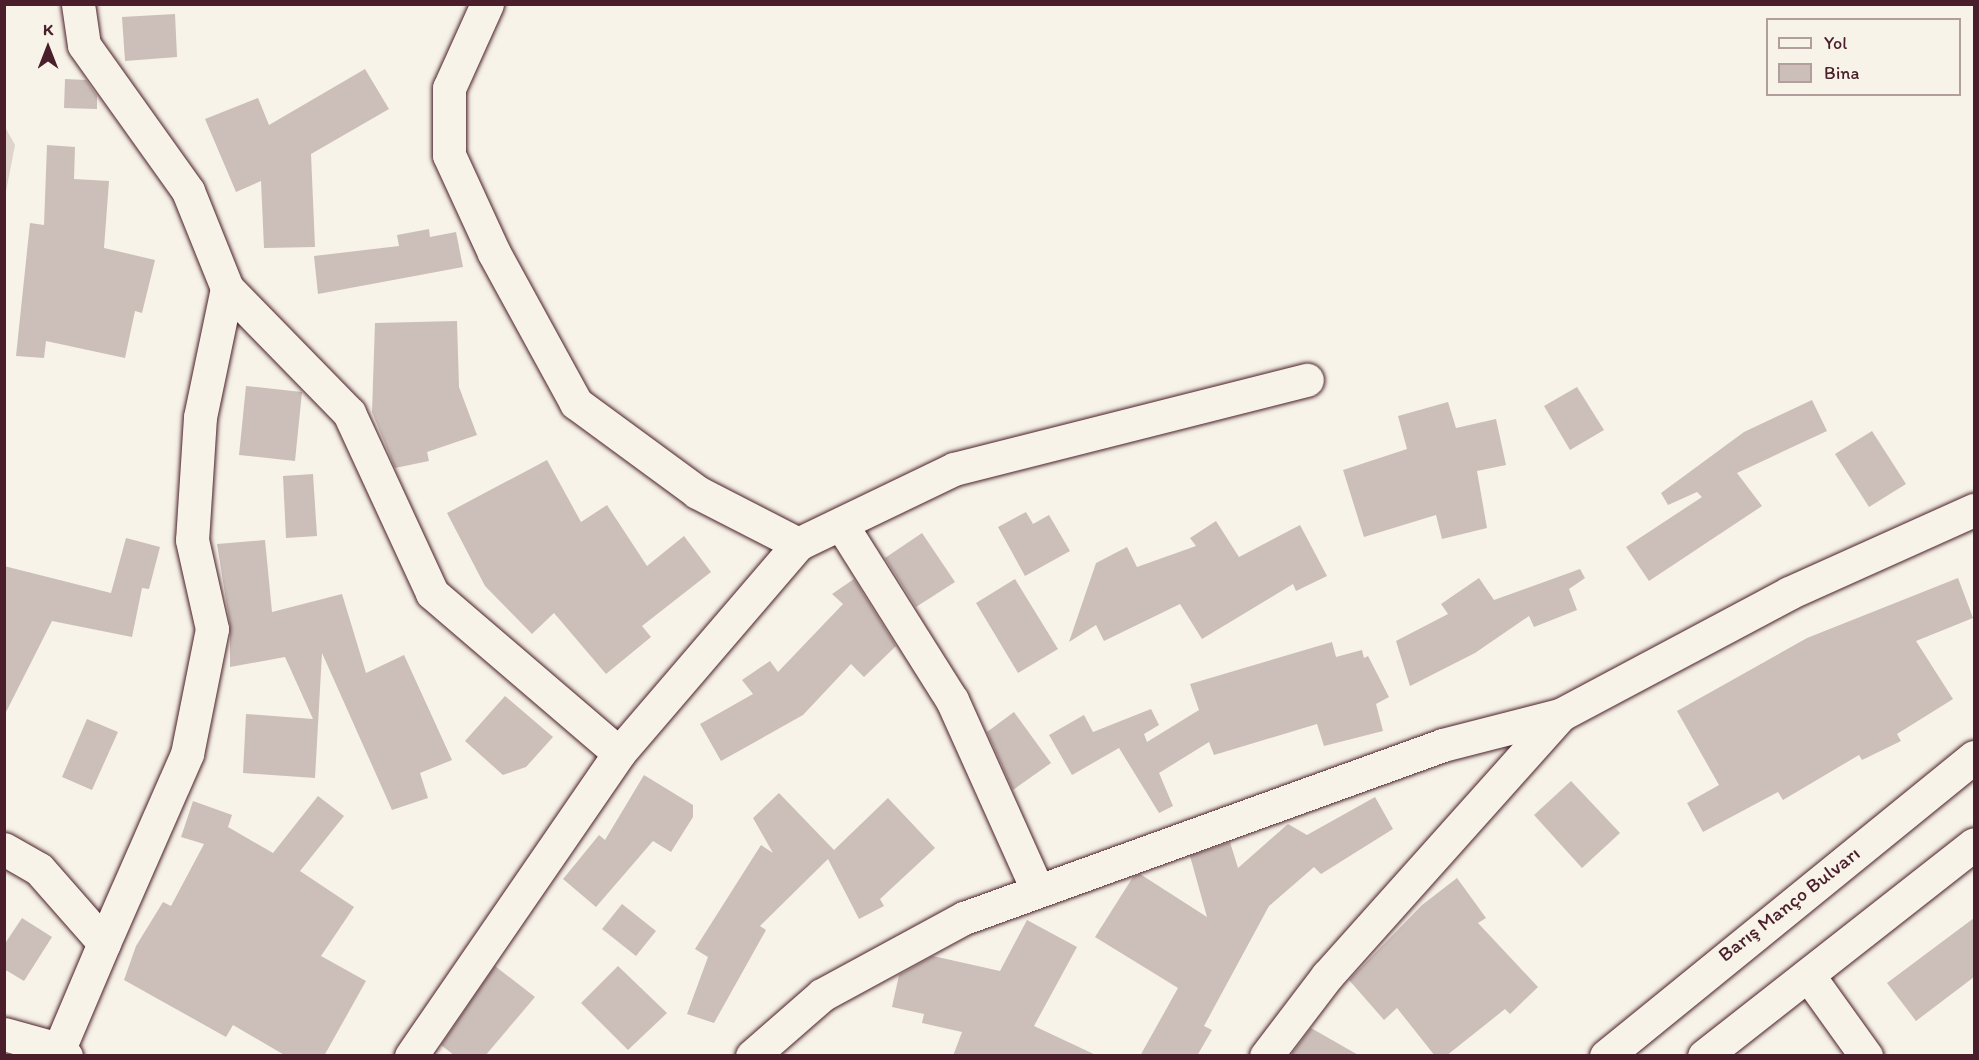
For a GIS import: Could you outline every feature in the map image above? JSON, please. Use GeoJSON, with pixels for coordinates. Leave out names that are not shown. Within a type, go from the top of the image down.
{"type":"FeatureCollection","features":[{"type":"Feature","properties":{"kind":"street"},"geometry":{"type":"LineString","coordinates":[[78,4],[84,45],[188,192],[226,288],[349,413],[432,593],[619,753]]}},
{"type":"Feature","properties":{"kind":"street"},"geometry":{"type":"LineString","coordinates":[[487,4],[449,88],[449,154],[494,253],[576,403],[697,492],[798,544]]}},
{"type":"Feature","properties":{"kind":"street"},"geometry":{"type":"LineString","coordinates":[[4,1034],[60,1053],[104,943],[187,754],[212,629],[192,540],[200,417],[226,288]]}},
{"type":"Feature","properties":{"kind":"street"},"geometry":{"type":"LineString","coordinates":[[411,1056],[619,753],[798,544],[954,469],[1307,380]]}},
{"type":"Feature","properties":{"kind":"street"},"geometry":{"type":"LineString","coordinates":[[752,1056],[822,995],[964,918],[1443,745],[1560,715],[1790,594],[1974,510]]}},
{"type":"Feature","properties":{"kind":"street"},"geometry":{"type":"LineString","coordinates":[[841,524],[952,700],[1038,891]]}},
{"type":"Feature","properties":{"kind":"street"},"geometry":{"type":"LineString","coordinates":[[1266,1056],[1327,976],[1560,715]]}},
{"type":"Feature","properties":{"kind":"street","name":"Barış Manço Bulvarı"},"geometry":{"type":"LineString","coordinates":[[1606,1056],[1974,757]]}},
{"type":"Feature","properties":{"kind":"street"},"geometry":{"type":"LineString","coordinates":[[1704,1056],[1974,844]]}},
{"type":"Feature","properties":{"kind":"street"},"geometry":{"type":"LineString","coordinates":[[4,849],[39,869],[104,943]]}},
{"type":"Feature","properties":{"kind":"street"},"geometry":{"type":"LineString","coordinates":[[1808,975],[1866,1056]]}},
{"type":"Feature","properties":{"kind":"shaded area"},"geometry":{"type":"Polygon","coordinates":[[[4,125],[15,145],[5,197],[4,197],[4,125]]]}},
{"type":"Feature","properties":{"kind":"building"},"geometry":{"type":"Polygon","coordinates":[[[175,14],[177,57],[125,61],[122,17],[175,14]]]}},
{"type":"Feature","properties":{"kind":"building"},"geometry":{"type":"Polygon","coordinates":[[[365,69],[389,109],[311,154],[315,247],[264,248],[261,181],[236,192],[205,119],[258,98],[269,125],[365,69]]]}},
{"type":"Feature","properties":{"kind":"building"},"geometry":{"type":"Polygon","coordinates":[[[65,79],[86,80],[97,96],[97,109],[64,108],[65,79]]]}},
{"type":"Feature","properties":{"kind":"building"},"geometry":{"type":"Polygon","coordinates":[[[47,145],[75,147],[74,179],[109,181],[104,248],[155,260],[142,313],[135,311],[125,358],[46,341],[44,358],[16,356],[30,223],[44,225],[47,145]]]}},
{"type":"Feature","properties":{"kind":"building"},"geometry":{"type":"Polygon","coordinates":[[[429,229],[430,237],[456,232],[463,267],[318,294],[314,256],[399,246],[397,235],[429,229]]]}},
{"type":"Feature","properties":{"kind":"building"},"geometry":{"type":"Polygon","coordinates":[[[457,321],[459,387],[477,435],[427,452],[429,461],[395,468],[372,412],[375,323],[457,321]]]}},
{"type":"Feature","properties":{"kind":"building"},"geometry":{"type":"Polygon","coordinates":[[[246,386],[302,392],[295,461],[239,455],[246,386]]]}},
{"type":"Feature","properties":{"kind":"building"},"geometry":{"type":"Polygon","coordinates":[[[1577,387],[1604,430],[1570,450],[1544,406],[1577,387]]]}},
{"type":"Feature","properties":{"kind":"building"},"geometry":{"type":"Polygon","coordinates":[[[1812,400],[1827,431],[1737,473],[1762,506],[1649,581],[1626,547],[1702,497],[1697,492],[1668,505],[1661,493],[1744,432],[1812,400]]]}},
{"type":"Feature","properties":{"kind":"building"},"geometry":{"type":"Polygon","coordinates":[[[1448,402],[1456,428],[1496,419],[1506,465],[1477,471],[1487,528],[1442,539],[1436,515],[1364,537],[1343,470],[1407,449],[1398,416],[1448,402]]]}},
{"type":"Feature","properties":{"kind":"building"},"geometry":{"type":"Polygon","coordinates":[[[1872,431],[1906,484],[1869,507],[1835,454],[1872,431]]]}},
{"type":"Feature","properties":{"kind":"building"},"geometry":{"type":"Polygon","coordinates":[[[547,460],[581,522],[607,505],[647,566],[684,536],[711,572],[642,626],[651,637],[606,674],[554,613],[532,634],[485,586],[447,513],[547,460]]]}},
{"type":"Feature","properties":{"kind":"building"},"geometry":{"type":"Polygon","coordinates":[[[313,474],[317,536],[286,538],[283,476],[313,474]]]}},
{"type":"Feature","properties":{"kind":"building"},"geometry":{"type":"Polygon","coordinates":[[[1026,512],[1033,524],[1049,515],[1070,551],[1025,576],[998,527],[1026,512]]]}},
{"type":"Feature","properties":{"kind":"building"},"geometry":{"type":"Polygon","coordinates":[[[1216,521],[1239,557],[1300,525],[1327,576],[1296,591],[1293,584],[1202,639],[1180,604],[1104,641],[1096,625],[1069,642],[1096,563],[1127,547],[1137,567],[1196,546],[1190,538],[1216,521]]]}},
{"type":"Feature","properties":{"kind":"building"},"geometry":{"type":"Polygon","coordinates":[[[922,533],[955,582],[916,607],[885,558],[922,533]]]}},
{"type":"Feature","properties":{"kind":"building"},"geometry":{"type":"Polygon","coordinates":[[[126,538],[160,547],[149,589],[142,588],[132,637],[52,621],[4,716],[4,566],[111,593],[126,538]]]}},
{"type":"Feature","properties":{"kind":"building"},"geometry":{"type":"Polygon","coordinates":[[[265,540],[272,612],[342,594],[366,673],[404,655],[452,760],[420,773],[428,798],[392,810],[322,653],[315,778],[243,773],[246,714],[313,719],[285,657],[230,667],[230,625],[217,544],[265,540]]]}},
{"type":"Feature","properties":{"kind":"building"},"geometry":{"type":"Polygon","coordinates":[[[1580,569],[1585,578],[1569,589],[1577,610],[1534,627],[1529,616],[1475,653],[1410,686],[1396,641],[1448,614],[1441,604],[1479,578],[1494,600],[1580,569]]]}},
{"type":"Feature","properties":{"kind":"building"},"geometry":{"type":"Polygon","coordinates":[[[1958,578],[1973,618],[1916,641],[1953,699],[1897,734],[1901,741],[1862,760],[1859,755],[1783,800],[1778,792],[1703,832],[1687,803],[1719,785],[1677,711],[1807,638],[1958,578]]]}},
{"type":"Feature","properties":{"kind":"building"},"geometry":{"type":"Polygon","coordinates":[[[854,579],[896,646],[864,677],[851,664],[803,715],[721,761],[700,724],[753,694],[742,680],[770,661],[778,672],[843,604],[832,594],[854,579]]]}},
{"type":"Feature","properties":{"kind":"building"},"geometry":{"type":"Polygon","coordinates":[[[1015,579],[1058,649],[1018,673],[976,603],[1015,579]]]}},
{"type":"Feature","properties":{"kind":"building"},"geometry":{"type":"Polygon","coordinates":[[[1332,642],[1336,657],[1362,650],[1364,658],[1368,656],[1389,697],[1376,704],[1383,731],[1324,746],[1317,724],[1214,755],[1209,742],[1159,773],[1173,806],[1159,813],[1119,748],[1072,775],[1049,735],[1084,715],[1093,732],[1151,709],[1159,725],[1144,734],[1147,742],[1199,710],[1190,684],[1332,642]]]}},
{"type":"Feature","properties":{"kind":"building"},"geometry":{"type":"Polygon","coordinates":[[[505,696],[553,737],[526,767],[503,775],[465,741],[505,696]]]}},
{"type":"Feature","properties":{"kind":"building"},"geometry":{"type":"Polygon","coordinates":[[[1014,712],[1051,763],[1013,790],[987,732],[1014,712]]]}},
{"type":"Feature","properties":{"kind":"building"},"geometry":{"type":"Polygon","coordinates":[[[87,719],[118,732],[92,790],[62,777],[87,719]]]}},
{"type":"Feature","properties":{"kind":"building"},"geometry":{"type":"Polygon","coordinates":[[[644,775],[693,805],[693,817],[671,852],[653,841],[596,907],[563,879],[599,835],[605,840],[644,775]]]}},
{"type":"Feature","properties":{"kind":"building"},"geometry":{"type":"Polygon","coordinates":[[[1571,781],[1620,833],[1582,868],[1534,815],[1571,781]]]}},
{"type":"Feature","properties":{"kind":"building"},"geometry":{"type":"Polygon","coordinates":[[[779,793],[834,850],[888,798],[935,848],[880,899],[884,906],[859,919],[828,859],[760,926],[766,930],[714,1023],[687,1014],[708,957],[695,949],[761,845],[773,853],[753,818],[779,793]]]}},
{"type":"Feature","properties":{"kind":"building"},"geometry":{"type":"Polygon","coordinates":[[[318,796],[344,816],[300,871],[354,907],[321,956],[366,981],[324,1056],[286,1056],[233,1025],[226,1037],[124,980],[136,946],[163,902],[171,906],[204,844],[181,837],[193,801],[232,815],[228,827],[273,853],[318,796]]]}},
{"type":"Feature","properties":{"kind":"building"},"geometry":{"type":"Polygon","coordinates":[[[1375,797],[1393,829],[1321,874],[1314,867],[1269,906],[1204,1026],[1212,1030],[1197,1056],[1140,1056],[1178,988],[1095,937],[1133,877],[1140,874],[1207,917],[1190,856],[1230,842],[1238,868],[1288,824],[1307,835],[1375,797]]]}},
{"type":"Feature","properties":{"kind":"building"},"geometry":{"type":"Polygon","coordinates":[[[1457,878],[1486,918],[1478,923],[1538,987],[1510,1014],[1505,1009],[1446,1056],[1435,1056],[1397,1008],[1384,1020],[1349,980],[1422,905],[1457,878]]]}},
{"type":"Feature","properties":{"kind":"building"},"geometry":{"type":"Polygon","coordinates":[[[622,904],[656,931],[636,956],[602,929],[622,904]]]}},
{"type":"Feature","properties":{"kind":"building"},"geometry":{"type":"Polygon","coordinates":[[[22,918],[52,937],[24,981],[4,969],[4,945],[22,918]]]}},
{"type":"Feature","properties":{"kind":"building"},"geometry":{"type":"Polygon","coordinates":[[[1974,918],[1974,977],[1916,1021],[1887,983],[1974,918]]]}},
{"type":"Feature","properties":{"kind":"building"},"geometry":{"type":"Polygon","coordinates":[[[1027,920],[1077,947],[1034,1026],[1098,1056],[953,1056],[962,1032],[922,1023],[924,1014],[892,1007],[899,975],[933,956],[1000,971],[1027,920]]]}},
{"type":"Feature","properties":{"kind":"building"},"geometry":{"type":"Polygon","coordinates":[[[495,966],[535,997],[485,1056],[455,1056],[441,1045],[495,966]]]}},
{"type":"Feature","properties":{"kind":"building"},"geometry":{"type":"Polygon","coordinates":[[[618,966],[667,1013],[628,1050],[581,1003],[618,966]]]}},
{"type":"Feature","properties":{"kind":"building"},"geometry":{"type":"Polygon","coordinates":[[[1311,1028],[1360,1056],[1290,1056],[1311,1028]]]}}]}
